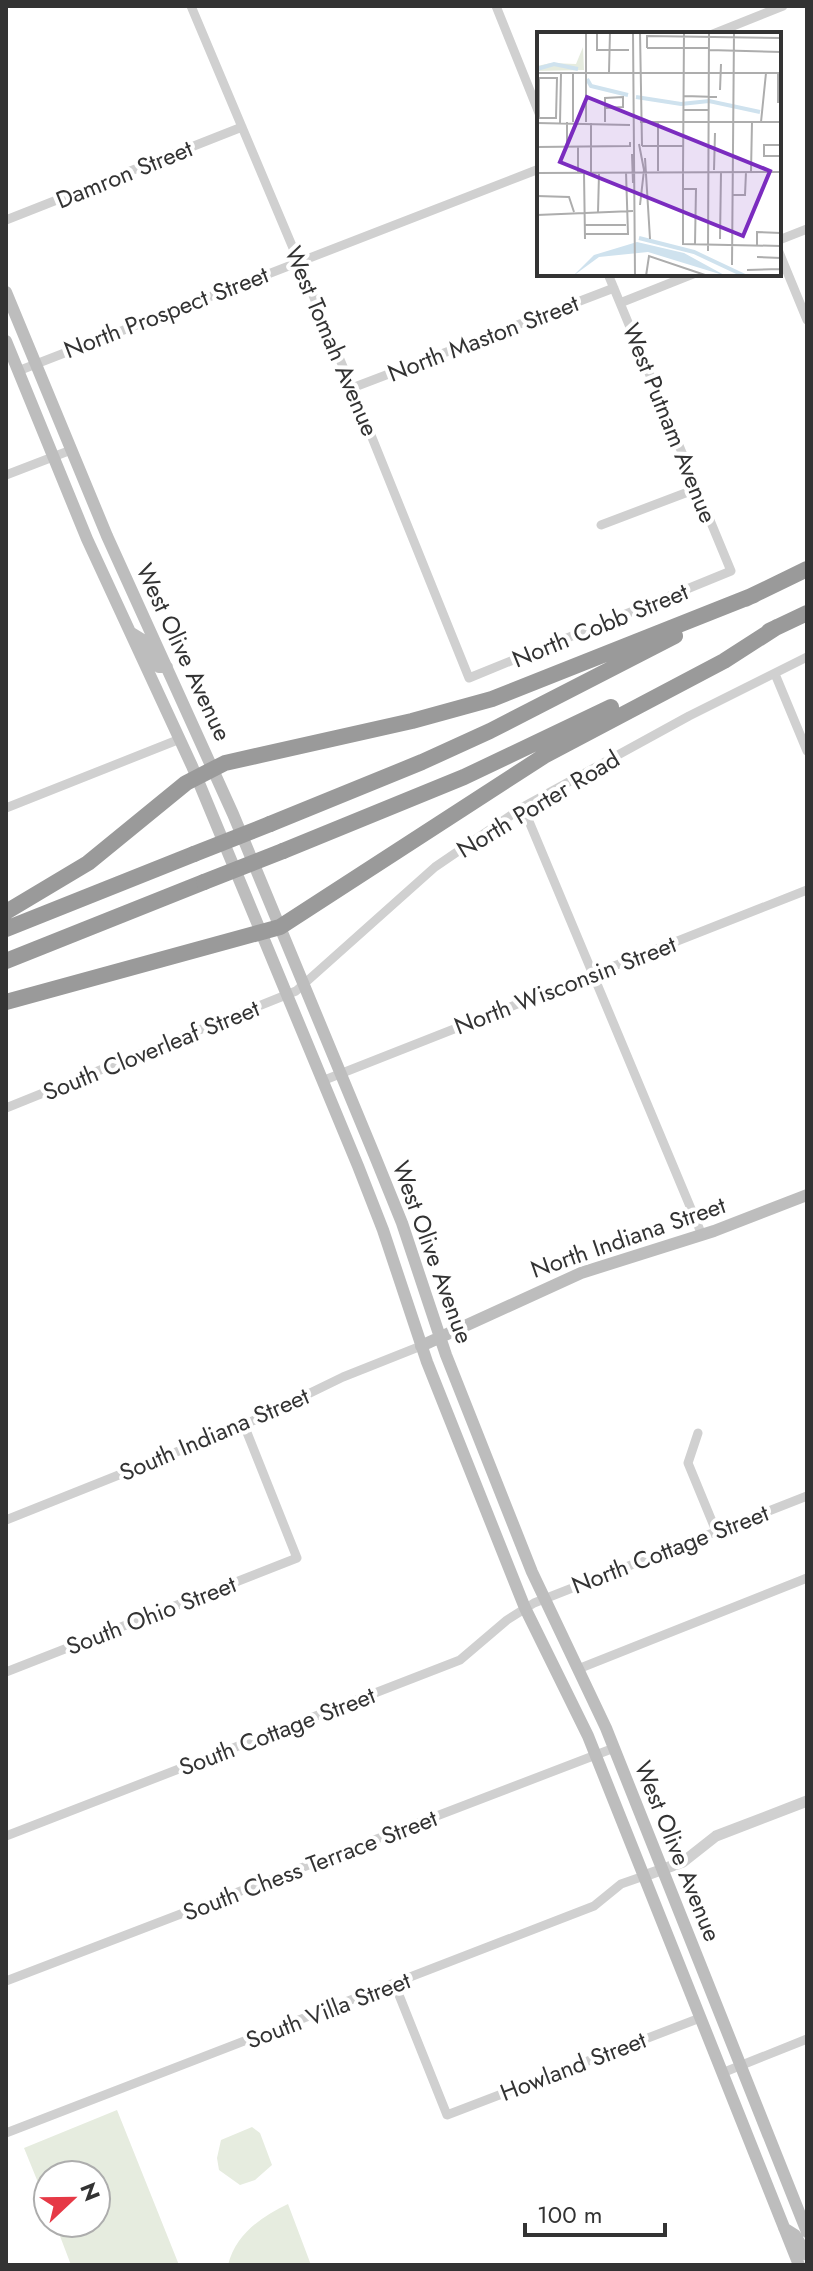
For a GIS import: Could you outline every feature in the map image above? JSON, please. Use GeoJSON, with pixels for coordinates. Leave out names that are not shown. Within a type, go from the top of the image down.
{"type":"FeatureCollection","features":[{"type":"Feature","properties":{"kind":"highway"},"geometry":{"type":"LineString","coordinates":[[6,929],[422,762],[490,731],[807,569]]}},
{"type":"Feature","properties":{"kind":"highway"},"geometry":{"type":"LineString","coordinates":[[6,912],[88,863],[196,776],[213,768],[234,760],[412,721],[492,699],[754,595]]}},
{"type":"Feature","properties":{"kind":"highway"},"geometry":{"type":"LineString","coordinates":[[6,961],[506,758],[807,613]]}},
{"type":"Feature","properties":{"kind":"highway"},"geometry":{"type":"LineString","coordinates":[[6,1002],[280,927],[544,756],[724,661],[777,627]]}},
{"type":"Feature","properties":{"kind":"main road","name":"West Olive Avenue"},"geometry":{"type":"LineString","coordinates":[[6,292],[71,450],[213,768],[280,927],[322,1081],[383,1230],[421,1346],[534,1603],[799,2265]]}},
{"type":"Feature","properties":{"kind":"main road","name":"West Olive Avenue"},"geometry":{"type":"LineString","coordinates":[[6,341],[53,457],[196,776],[261,934],[341,1074],[402,1223],[534,1603],[578,1669],[614,1748],[807,2232]]}},
{"type":"Feature","properties":{"kind":"main road"},"geometry":{"type":"LineString","coordinates":[[130,632],[143,640],[159,667],[167,667]]}},
{"type":"Feature","properties":{"kind":"main road","name":"North Indiana Street"},"geometry":{"type":"LineString","coordinates":[[421,1346],[569,1278],[702,1235],[807,1195]]}},
{"type":"Feature","properties":{"kind":"main road"},"geometry":{"type":"LineString","coordinates":[[784,2228],[798,2239],[807,2255]]}},
{"type":"Feature","properties":{"kind":"street","name":"West Tomah Avenue"},"geometry":{"type":"LineString","coordinates":[[191,6],[352,388],[469,678]]}},
{"type":"Feature","properties":{"kind":"street"},"geometry":{"type":"LineString","coordinates":[[496,6],[537,105]]}},
{"type":"Feature","properties":{"kind":"street"},"geometry":{"type":"LineString","coordinates":[[718,32],[783,6]]}},
{"type":"Feature","properties":{"kind":"street","name":"Damron Street"},"geometry":{"type":"LineString","coordinates":[[6,220],[242,127]]}},
{"type":"Feature","properties":{"kind":"street","name":"North Prospect Street"},"geometry":{"type":"LineString","coordinates":[[18,371],[537,170]]}},
{"type":"Feature","properties":{"kind":"street"},"geometry":{"type":"LineString","coordinates":[[781,239],[807,229]]}},
{"type":"Feature","properties":{"kind":"street"},"geometry":{"type":"LineString","coordinates":[[781,257],[807,320]]}},
{"type":"Feature","properties":{"kind":"street","name":"West Putnam Avenue"},"geometry":{"type":"LineString","coordinates":[[609,276],[731,571]]}},
{"type":"Feature","properties":{"kind":"street"},"geometry":{"type":"LineString","coordinates":[[620,303],[688,276]]}},
{"type":"Feature","properties":{"kind":"street","name":"North Maston Street"},"geometry":{"type":"LineString","coordinates":[[352,388],[614,288]]}},
{"type":"Feature","properties":{"kind":"street"},"geometry":{"type":"LineString","coordinates":[[6,475],[71,450]]}},
{"type":"Feature","properties":{"kind":"street"},"geometry":{"type":"LineString","coordinates":[[601,525],[696,489]]}},
{"type":"Feature","properties":{"kind":"street","name":"North Cobb Street"},"geometry":{"type":"LineString","coordinates":[[469,678],[731,571]]}},
{"type":"Feature","properties":{"kind":"street","name":"North Porter Road"},"geometry":{"type":"LineString","coordinates":[[295,990],[435,867],[523,807],[689,716],[807,657]]}},
{"type":"Feature","properties":{"kind":"street"},"geometry":{"type":"LineString","coordinates":[[775,674],[807,751]]}},
{"type":"Feature","properties":{"kind":"street"},"geometry":{"type":"LineString","coordinates":[[6,808],[180,739]]}},
{"type":"Feature","properties":{"kind":"street"},"geometry":{"type":"LineString","coordinates":[[523,807],[702,1235]]}},
{"type":"Feature","properties":{"kind":"street","name":"North Wisconsin Street"},"geometry":{"type":"LineString","coordinates":[[322,1081],[807,890]]}},
{"type":"Feature","properties":{"kind":"street","name":"South Cloverleaf Street"},"geometry":{"type":"LineString","coordinates":[[6,1108],[295,990]]}},
{"type":"Feature","properties":{"kind":"street","name":"South Indiana Street"},"geometry":{"type":"LineString","coordinates":[[6,1520],[244,1425],[343,1377],[421,1346]]}},
{"type":"Feature","properties":{"kind":"street","name":"South Ohio Street"},"geometry":{"type":"LineString","coordinates":[[6,1672],[297,1558],[244,1425]]}},
{"type":"Feature","properties":{"kind":"street"},"geometry":{"type":"LineString","coordinates":[[698,1433],[688,1463],[716,1531]]}},
{"type":"Feature","properties":{"kind":"street","name":"North Cottage Street"},"geometry":{"type":"LineString","coordinates":[[534,1603],[807,1496]]}},
{"type":"Feature","properties":{"kind":"street"},"geometry":{"type":"LineString","coordinates":[[578,1669],[807,1578]]}},
{"type":"Feature","properties":{"kind":"street","name":"South Cottage Street"},"geometry":{"type":"LineString","coordinates":[[6,1836],[460,1660],[507,1620],[534,1603]]}},
{"type":"Feature","properties":{"kind":"street","name":"South Chess Terrace Street"},"geometry":{"type":"LineString","coordinates":[[6,1981],[614,1748]]}},
{"type":"Feature","properties":{"kind":"street"},"geometry":{"type":"LineString","coordinates":[[644,1876],[683,1862],[716,1836],[807,1801]]}},
{"type":"Feature","properties":{"kind":"street","name":"South Villa Street"},"geometry":{"type":"LineString","coordinates":[[6,2133],[594,1906],[621,1884],[644,1876]]}},
{"type":"Feature","properties":{"kind":"street","name":"Howland Street"},"geometry":{"type":"LineString","coordinates":[[395,1985],[447,2115],[700,2018]]}},
{"type":"Feature","properties":{"kind":"street"},"geometry":{"type":"LineString","coordinates":[[722,2073],[807,2039]]}},
{"type":"Feature","properties":{"kind":"shaded area"},"geometry":{"type":"Polygon","coordinates":[[[117,2110],[179,2265],[71,2265],[61,2239],[112,2239],[112,2159],[32,2159],[32,2168],[24,2148],[117,2110]]]}},
{"type":"Feature","properties":{"kind":"shaded area"},"geometry":{"type":"Polygon","coordinates":[[[252,2127],[260,2133],[272,2165],[255,2180],[240,2185],[219,2170],[217,2158],[221,2140],[252,2127]]]}},
{"type":"Feature","properties":{"kind":"shaded area"},"geometry":{"type":"Polygon","coordinates":[[[288,2204],[311,2265],[228,2265],[243,2236],[268,2215],[288,2204]]]}}]}
